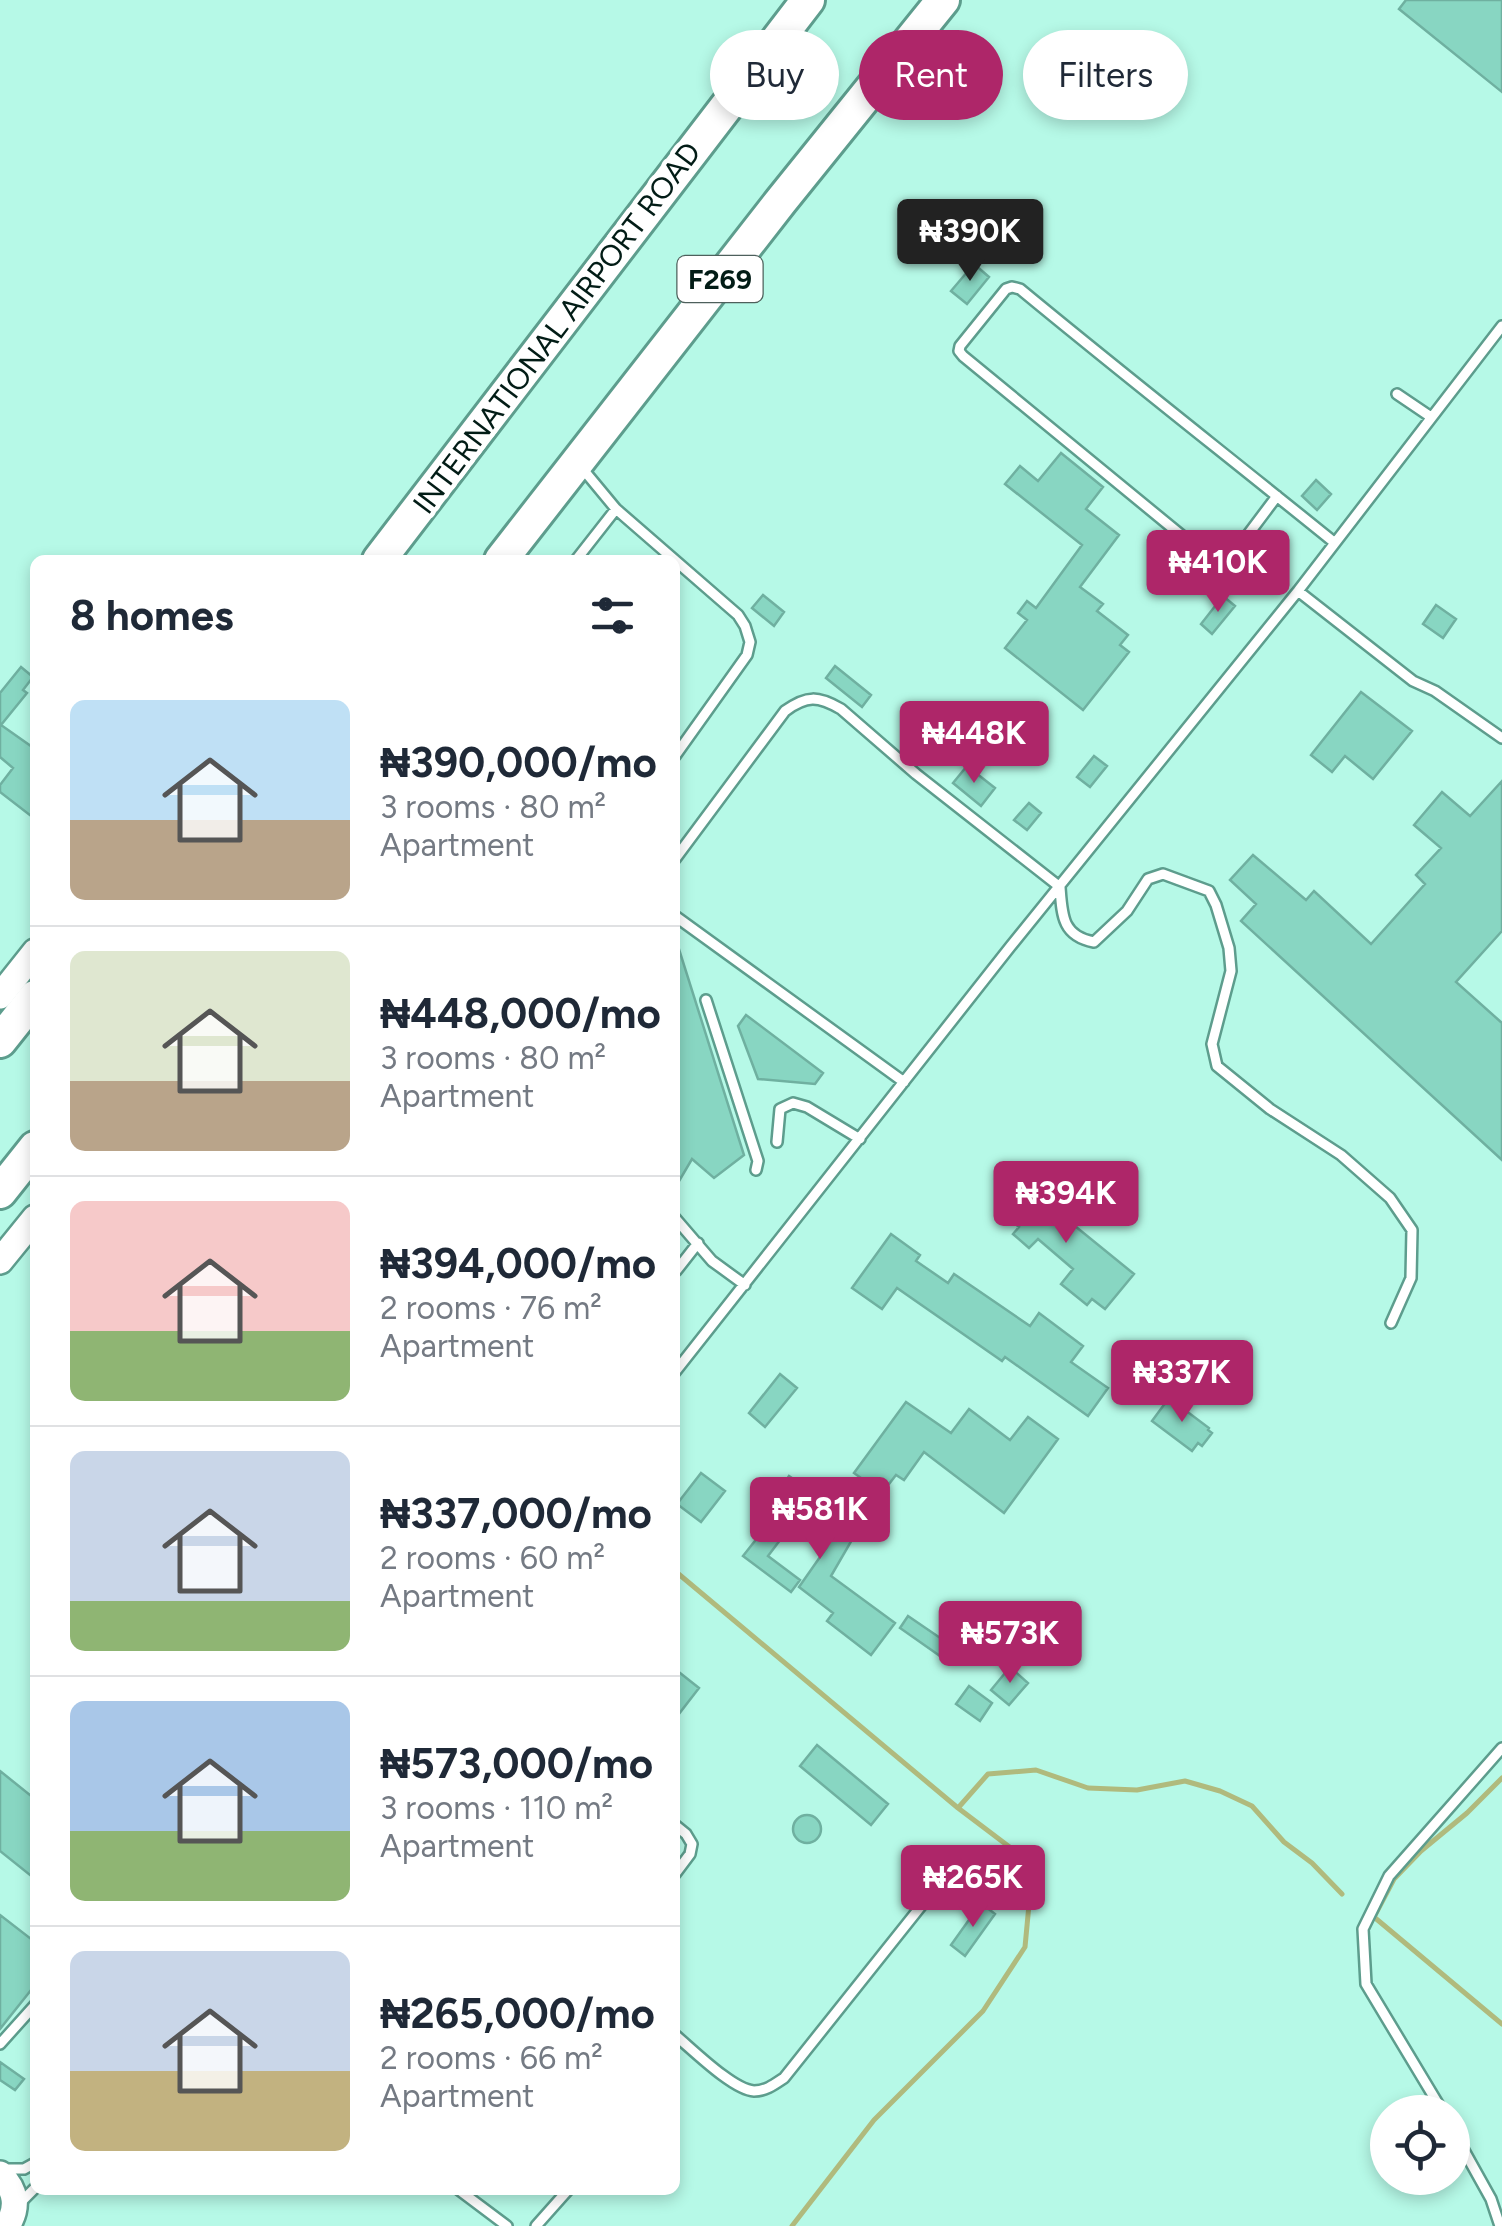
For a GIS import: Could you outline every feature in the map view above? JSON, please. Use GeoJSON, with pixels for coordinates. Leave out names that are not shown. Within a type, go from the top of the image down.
{"type":"FeatureCollection","features":[{"type":"Feature","properties":{"kind":"highway","name":"INTERNATIONAL AIRPORT ROAD"},"geometry":{"type":"LineString","coordinates":[[384,555],[808,0]]}},
{"type":"Feature","properties":{"kind":"highway","name":"F269"},"geometry":{"type":"LineString","coordinates":[[505,555],[942,0]]}},
{"type":"Feature","properties":{"kind":"highway"},"geometry":{"type":"LineString","coordinates":[[0,1041],[30,1003]]}},
{"type":"Feature","properties":{"kind":"highway"},"geometry":{"type":"LineString","coordinates":[[0,1192],[30,1154]]}},
{"type":"Feature","properties":{"kind":"main road"},"geometry":{"type":"LineString","coordinates":[[0,996],[30,958]]}},
{"type":"Feature","properties":{"kind":"main road"},"geometry":{"type":"LineString","coordinates":[[0,1261],[30,1224]]}},
{"type":"Feature","properties":{"kind":"main road"},"geometry":{"type":"LineString","coordinates":[[0,2172],[14,2195],[11,2216]]}},
{"type":"Feature","properties":{"kind":"lane"},"geometry":{"type":"LineString","coordinates":[[1278,496],[1229,560],[1210,558],[962,356],[960,346],[1006,289],[1012,286],[1020,290],[1278,496],[1335,543]]}},
{"type":"Feature","properties":{"kind":"lane"},"geometry":{"type":"LineString","coordinates":[[680,1366],[1298,591],[1502,326]]}},
{"type":"Feature","properties":{"kind":"lane"},"geometry":{"type":"LineString","coordinates":[[1397,394],[1431,417]]}},
{"type":"Feature","properties":{"kind":"lane"},"geometry":{"type":"LineString","coordinates":[[576,462],[616,509],[669,555]]}},
{"type":"Feature","properties":{"kind":"lane"},"geometry":{"type":"LineString","coordinates":[[580,555],[616,509]]}},
{"type":"Feature","properties":{"kind":"lane"},"geometry":{"type":"LineString","coordinates":[[680,565],[738,616],[750,642],[738,669],[680,749]]}},
{"type":"Feature","properties":{"kind":"lane"},"geometry":{"type":"LineString","coordinates":[[680,573],[684,568]]}},
{"type":"Feature","properties":{"kind":"lane"},"geometry":{"type":"LineString","coordinates":[[1298,591],[1413,681],[1502,738]]}},
{"type":"Feature","properties":{"kind":"lane"},"geometry":{"type":"LineString","coordinates":[[680,853],[785,711],[799,701],[813,698],[841,709],[916,774],[1060,886],[1061,911],[1069,930],[1080,939],[1094,942],[1127,911],[1148,878],[1162,874],[1209,891],[1228,948],[1230,970],[1212,1044],[1217,1066],[1270,1109],[1341,1155],[1390,1198],[1412,1230],[1411,1278],[1391,1323]]}},
{"type":"Feature","properties":{"kind":"lane"},"geometry":{"type":"LineString","coordinates":[[680,920],[904,1082]]}},
{"type":"Feature","properties":{"kind":"lane"},"geometry":{"type":"LineString","coordinates":[[706,1000],[758,1160],[756,1170]]}},
{"type":"Feature","properties":{"kind":"lane"},"geometry":{"type":"LineString","coordinates":[[777,1142],[780,1109],[793,1103],[807,1106],[860,1138]]}},
{"type":"Feature","properties":{"kind":"lane"},"geometry":{"type":"LineString","coordinates":[[680,1223],[712,1261],[745,1284]]}},
{"type":"Feature","properties":{"kind":"lane"},"geometry":{"type":"LineString","coordinates":[[680,1265],[698,1243]]}},
{"type":"Feature","properties":{"kind":"lane"},"geometry":{"type":"LineString","coordinates":[[1432,2095],[1366,1984],[1363,1929],[1389,1876],[1502,1748]]}},
{"type":"Feature","properties":{"kind":"lane"},"geometry":{"type":"LineString","coordinates":[[680,1829],[692,1844],[680,1867]]}},
{"type":"Feature","properties":{"kind":"lane"},"geometry":{"type":"LineString","coordinates":[[680,2039],[737,2085],[753,2091],[769,2088],[784,2078],[940,1881]]}},
{"type":"Feature","properties":{"kind":"lane"},"geometry":{"type":"LineString","coordinates":[[0,2044],[30,2011]]}},
{"type":"Feature","properties":{"kind":"lane"},"geometry":{"type":"LineString","coordinates":[[1470,2161],[1491,2199],[1500,2226]]}},
{"type":"Feature","properties":{"kind":"lane"},"geometry":{"type":"LineString","coordinates":[[0,2172],[30,2165]]}},
{"type":"Feature","properties":{"kind":"lane"},"geometry":{"type":"LineString","coordinates":[[11,2216],[30,2194]]}},
{"type":"Feature","properties":{"kind":"lane"},"geometry":{"type":"LineString","coordinates":[[466,2195],[507,2226]]}},
{"type":"Feature","properties":{"kind":"lane"},"geometry":{"type":"LineString","coordinates":[[536,2226],[564,2195]]}},
{"type":"Feature","properties":{"kind":"building"},"geometry":{"type":"Polygon","coordinates":[[[1406,0],[1502,0],[1502,92],[1399,9],[1406,0]]]}},
{"type":"Feature","properties":{"kind":"building"},"geometry":{"type":"Polygon","coordinates":[[[974,264],[989,277],[967,304],[951,291],[974,264]]]}},
{"type":"Feature","properties":{"kind":"building"},"geometry":{"type":"Polygon","coordinates":[[[1061,453],[1103,487],[1086,509],[1119,535],[1080,587],[1103,604],[1097,611],[1128,635],[1120,645],[1129,652],[1083,710],[1005,648],[1027,620],[1018,613],[1027,601],[1036,608],[1082,545],[1005,484],[1020,466],[1038,481],[1061,453]]]}},
{"type":"Feature","properties":{"kind":"building"},"geometry":{"type":"Polygon","coordinates":[[[1316,480],[1331,494],[1317,510],[1302,496],[1316,480]]]}},
{"type":"Feature","properties":{"kind":"building"},"geometry":{"type":"Polygon","coordinates":[[[763,595],[784,612],[774,626],[752,608],[763,595]]]}},
{"type":"Feature","properties":{"kind":"building"},"geometry":{"type":"Polygon","coordinates":[[[1223,596],[1235,606],[1212,634],[1201,624],[1223,596]]]}},
{"type":"Feature","properties":{"kind":"building"},"geometry":{"type":"Polygon","coordinates":[[[1436,605],[1456,619],[1443,638],[1423,624],[1436,605]]]}},
{"type":"Feature","properties":{"kind":"building"},"geometry":{"type":"Polygon","coordinates":[[[835,666],[871,695],[862,707],[826,678],[835,666]]]}},
{"type":"Feature","properties":{"kind":"building"},"geometry":{"type":"Polygon","coordinates":[[[21,667],[30,674],[23,690],[27,693],[1,725],[30,745],[30,815],[0,792],[0,785],[13,768],[0,757],[0,693],[21,667]]]}},
{"type":"Feature","properties":{"kind":"building"},"geometry":{"type":"Polygon","coordinates":[[[1361,692],[1412,731],[1373,779],[1345,756],[1332,772],[1311,755],[1361,692]]]}},
{"type":"Feature","properties":{"kind":"building"},"geometry":{"type":"Polygon","coordinates":[[[1094,756],[1107,766],[1090,787],[1077,777],[1094,756]]]}},
{"type":"Feature","properties":{"kind":"building"},"geometry":{"type":"Polygon","coordinates":[[[967,766],[995,788],[981,806],[953,783],[967,766]]]}},
{"type":"Feature","properties":{"kind":"building"},"geometry":{"type":"Polygon","coordinates":[[[1502,781],[1502,931],[1456,982],[1502,1023],[1502,1160],[1241,921],[1256,904],[1230,880],[1253,855],[1306,900],[1314,891],[1371,944],[1425,884],[1416,875],[1441,848],[1414,825],[1442,792],[1470,816],[1502,781]]]}},
{"type":"Feature","properties":{"kind":"building"},"geometry":{"type":"Polygon","coordinates":[[[1029,803],[1041,813],[1027,830],[1014,820],[1029,803]]]}},
{"type":"Feature","properties":{"kind":"building"},"geometry":{"type":"Polygon","coordinates":[[[680,952],[744,1155],[714,1178],[692,1159],[680,1179],[680,952]]]}},
{"type":"Feature","properties":{"kind":"building"},"geometry":{"type":"Polygon","coordinates":[[[746,1015],[823,1073],[815,1084],[758,1079],[738,1026],[746,1015]]]}},
{"type":"Feature","properties":{"kind":"building"},"geometry":{"type":"Polygon","coordinates":[[[1022,1180],[1134,1274],[1105,1309],[1092,1299],[1087,1305],[1061,1284],[1073,1269],[1038,1239],[1029,1248],[1013,1234],[1019,1227],[998,1210],[1022,1180]]]}},
{"type":"Feature","properties":{"kind":"building"},"geometry":{"type":"Polygon","coordinates":[[[891,1234],[920,1255],[916,1261],[948,1283],[954,1274],[1030,1326],[1039,1313],[1083,1346],[1071,1362],[1108,1388],[1088,1416],[897,1288],[882,1309],[852,1288],[891,1234]]]}},
{"type":"Feature","properties":{"kind":"building"},"geometry":{"type":"Polygon","coordinates":[[[780,1374],[797,1388],[765,1427],[749,1413],[780,1374]]]}},
{"type":"Feature","properties":{"kind":"building"},"geometry":{"type":"Polygon","coordinates":[[[1169,1398],[1209,1428],[1212,1433],[1202,1446],[1198,1443],[1192,1451],[1152,1421],[1169,1398]]]}},
{"type":"Feature","properties":{"kind":"building"},"geometry":{"type":"Polygon","coordinates":[[[906,1402],[951,1433],[969,1409],[1010,1440],[1028,1417],[1058,1439],[1004,1513],[924,1452],[904,1480],[896,1475],[882,1493],[854,1473],[906,1402]]]}},
{"type":"Feature","properties":{"kind":"building"},"geometry":{"type":"Polygon","coordinates":[[[701,1473],[725,1491],[701,1522],[680,1506],[680,1500],[701,1473]]]}},
{"type":"Feature","properties":{"kind":"building"},"geometry":{"type":"Polygon","coordinates":[[[789,1476],[860,1526],[831,1576],[895,1623],[871,1655],[827,1621],[833,1613],[799,1587],[827,1547],[793,1523],[768,1556],[800,1580],[791,1592],[743,1556],[778,1512],[769,1506],[789,1476]]]}},
{"type":"Feature","properties":{"kind":"building"},"geometry":{"type":"Polygon","coordinates":[[[908,1616],[949,1644],[940,1656],[900,1628],[908,1616]]]}},
{"type":"Feature","properties":{"kind":"building"},"geometry":{"type":"Polygon","coordinates":[[[1010,1667],[1028,1683],[1009,1705],[991,1690],[1010,1667]]]}},
{"type":"Feature","properties":{"kind":"building"},"geometry":{"type":"Polygon","coordinates":[[[680,1673],[699,1688],[680,1713],[680,1673]]]}},
{"type":"Feature","properties":{"kind":"building"},"geometry":{"type":"Polygon","coordinates":[[[969,1686],[992,1703],[980,1721],[956,1704],[969,1686]]]}},
{"type":"Feature","properties":{"kind":"building"},"geometry":{"type":"Polygon","coordinates":[[[817,1745],[888,1804],[871,1825],[800,1766],[817,1745]]]}},
{"type":"Feature","properties":{"kind":"building"},"geometry":{"type":"Polygon","coordinates":[[[0,1771],[30,1795],[30,1875],[0,1851],[0,1771]]]}},
{"type":"Feature","properties":{"kind":"building"},"geometry":{"type":"Polygon","coordinates":[[[807,1815],[817,1819],[821,1829],[817,1839],[807,1843],[797,1839],[793,1829],[797,1819],[807,1815]]]}},
{"type":"Feature","properties":{"kind":"building"},"geometry":{"type":"Polygon","coordinates":[[[981,1903],[995,1914],[965,1956],[951,1945],[981,1903]]]}},
{"type":"Feature","properties":{"kind":"building"},"geometry":{"type":"Polygon","coordinates":[[[0,1915],[30,1938],[30,1991],[0,2029],[0,1915]]]}},
{"type":"Feature","properties":{"kind":"building"},"geometry":{"type":"Polygon","coordinates":[[[0,2062],[24,2079],[15,2090],[0,2080],[0,2062]]]}},
{"type":"Feature","properties":{"kind":"waterway"},"geometry":{"type":"LineString","coordinates":[[680,1575],[958,1808],[1020,1855],[1030,1894],[1025,1947],[983,2011],[874,2120],[792,2226]]}},
{"type":"Feature","properties":{"kind":"waterway"},"geometry":{"type":"LineString","coordinates":[[958,1808],[988,1774],[1036,1770],[1088,1788],[1137,1790],[1185,1781],[1252,1806],[1284,1842],[1312,1863],[1342,1894]]}},
{"type":"Feature","properties":{"kind":"waterway"},"geometry":{"type":"LineString","coordinates":[[1502,1778],[1394,1879],[1374,1917],[1502,2024]]}}]}
